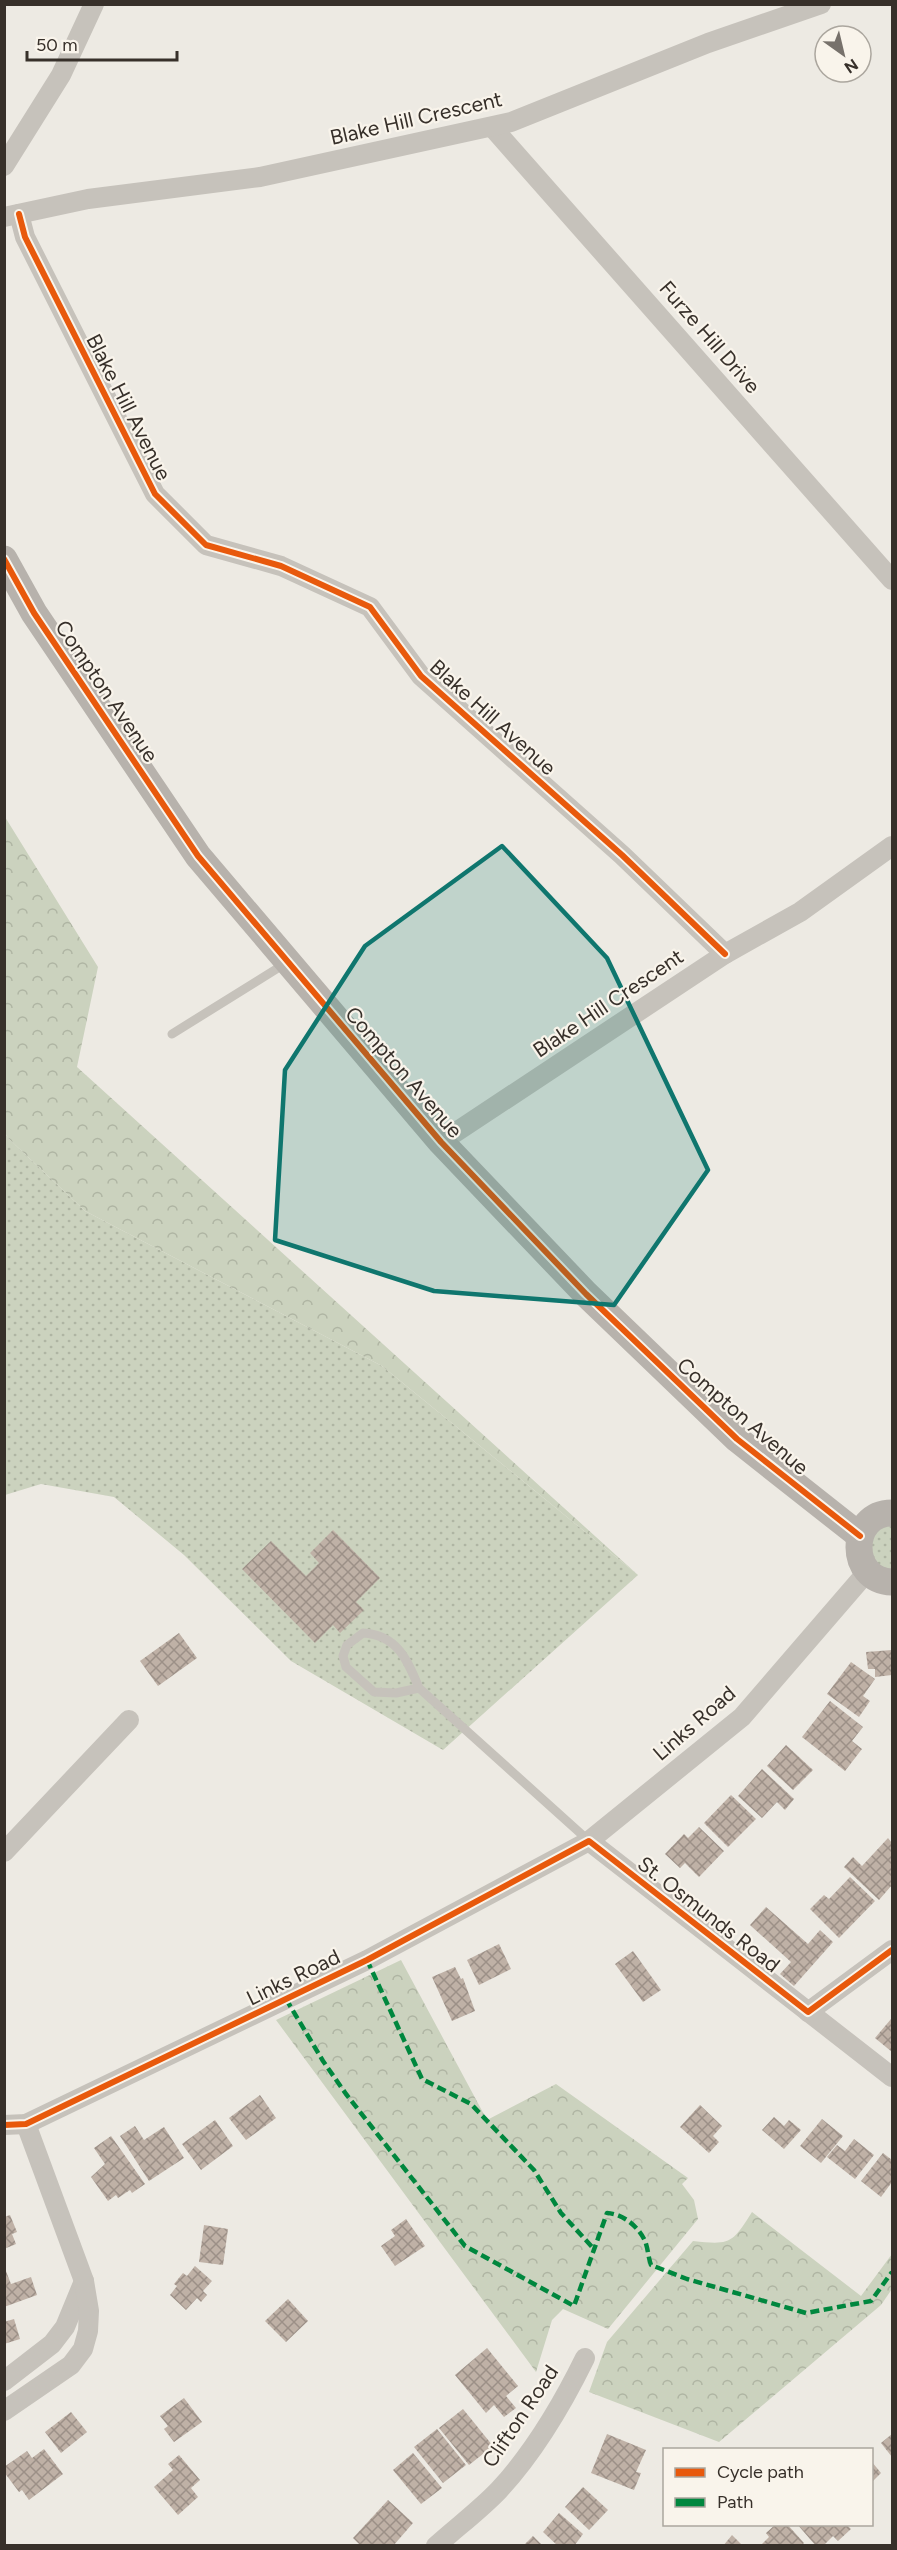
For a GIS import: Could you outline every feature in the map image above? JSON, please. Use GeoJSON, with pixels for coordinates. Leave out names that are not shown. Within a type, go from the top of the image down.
{"type":"FeatureCollection","features":[{"type":"Feature","properties":{"kind":"street"},"geometry":{"type":"LineString","coordinates":[[4,166],[61,75],[94,4]]}},
{"type":"Feature","properties":{"kind":"street","name":"Blake Hill Crescent"},"geometry":{"type":"LineString","coordinates":[[12,216],[88,200],[260,177],[492,127],[511,122],[708,44],[821,4]]}},
{"type":"Feature","properties":{"kind":"street","name":"Furze Hill Drive"},"geometry":{"type":"LineString","coordinates":[[492,127],[892,580]]}},
{"type":"Feature","properties":{"kind":"street","name":"Blake Hill Avenue"},"geometry":{"type":"LineString","coordinates":[[12,216],[25,237],[155,494],[206,545],[280,566],[370,607],[421,676],[622,855],[725,954]]}},
{"type":"Feature","properties":{"kind":"street","name":"Compton Avenue"},"geometry":{"type":"LineString","coordinates":[[4,559],[34,613],[198,856],[441,1142],[586,1294],[737,1439],[860,1536]]}},
{"type":"Feature","properties":{"kind":"street","name":"Blake Hill Crescent"},"geometry":{"type":"LineString","coordinates":[[441,1142],[725,954],[800,912],[892,846]]}},
{"type":"Feature","properties":{"kind":"street"},"geometry":{"type":"LineString","coordinates":[[892,1513],[875,1517],[866,1525],[860,1536],[858,1551],[867,1572],[875,1578],[892,1582]]}},
{"type":"Feature","properties":{"kind":"street","name":"Links Road"},"geometry":{"type":"LineString","coordinates":[[4,2125],[26,2124],[367,1960],[589,1841],[742,1717],[867,1572]]}},
{"type":"Feature","properties":{"kind":"street"},"geometry":{"type":"LineString","coordinates":[[4,1852],[129,1720]]}},
{"type":"Feature","properties":{"kind":"street","name":"St. Osmunds Road"},"geometry":{"type":"LineString","coordinates":[[589,1841],[892,2077]]}},
{"type":"Feature","properties":{"kind":"street"},"geometry":{"type":"LineString","coordinates":[[808,2012],[892,1950]]}},
{"type":"Feature","properties":{"kind":"street"},"geometry":{"type":"LineString","coordinates":[[4,2411],[71,2365],[83,2349],[88,2331],[89,2311],[84,2281],[26,2124]]}},
{"type":"Feature","properties":{"kind":"street"},"geometry":{"type":"LineString","coordinates":[[4,2381],[37,2358],[52,2344],[65,2327],[84,2281]]}},
{"type":"Feature","properties":{"kind":"street","name":"Clifton Road"},"geometry":{"type":"LineString","coordinates":[[436,2546],[498,2490],[534,2446],[564,2402],[585,2358]]}},
{"type":"Feature","properties":{"kind":"lane"},"geometry":{"type":"LineString","coordinates":[[172,1034],[288,962]]}},
{"type":"Feature","properties":{"kind":"lane"},"geometry":{"type":"LineString","coordinates":[[419,1688],[396,1693],[374,1692],[346,1667],[343,1656],[347,1645],[363,1633],[378,1634],[405,1657],[419,1688],[589,1841]]}},
{"type":"Feature","properties":{"kind":"highlighted area"},"geometry":{"type":"Polygon","coordinates":[[[502,846],[607,958],[708,1170],[614,1305],[434,1291],[275,1240],[285,1070],[365,946],[502,846]]]}},
{"type":"Feature","properties":{"kind":"green space"},"geometry":{"type":"Polygon","coordinates":[[[5,817],[98,967],[77,1067],[638,1575],[382,1366],[85,1211],[8,1138],[4,1131],[5,817]]]}},
{"type":"Feature","properties":{"kind":"green space"},"geometry":{"type":"Polygon","coordinates":[[[4,1131],[8,1138],[85,1211],[382,1366],[638,1575],[443,1750],[291,1661],[184,1555],[114,1497],[41,1484],[5,1495],[4,1131]]]}},
{"type":"Feature","properties":{"kind":"green space"},"geometry":{"type":"Polygon","coordinates":[[[892,1513],[892,1582],[886,1582],[860,1536],[892,1513]]]}},
{"type":"Feature","properties":{"kind":"green space"},"geometry":{"type":"Polygon","coordinates":[[[401,1960],[487,2120],[556,2084],[688,2178],[682,2184],[694,2200],[698,2219],[608,2329],[563,2309],[552,2320],[536,2372],[276,2020],[401,1960]]]}},
{"type":"Feature","properties":{"kind":"green space"},"geometry":{"type":"Polygon","coordinates":[[[752,2212],[861,2296],[892,2254],[892,2289],[881,2305],[719,2442],[589,2392],[607,2342],[693,2241],[715,2243],[729,2240],[740,2231],[752,2212]]]}},
{"type":"Feature","properties":{"kind":"building"},"geometry":{"type":"Polygon","coordinates":[[[333,1530],[380,1578],[356,1602],[364,1610],[340,1633],[333,1625],[315,1643],[242,1569],[271,1541],[306,1576],[319,1563],[310,1553],[333,1530]]]}},
{"type":"Feature","properties":{"kind":"building"},"geometry":{"type":"Polygon","coordinates":[[[179,1633],[197,1658],[158,1686],[140,1661],[179,1633]]]}},
{"type":"Feature","properties":{"kind":"building"},"geometry":{"type":"Polygon","coordinates":[[[892,1650],[892,1675],[875,1677],[875,1669],[868,1669],[866,1652],[892,1650]]]}},
{"type":"Feature","properties":{"kind":"building"},"geometry":{"type":"Polygon","coordinates":[[[851,1662],[875,1679],[863,1696],[870,1701],[859,1717],[827,1694],[851,1662]]]}},
{"type":"Feature","properties":{"kind":"building"},"geometry":{"type":"Polygon","coordinates":[[[830,1701],[863,1727],[852,1741],[862,1749],[845,1771],[802,1737],[830,1701]]]}},
{"type":"Feature","properties":{"kind":"building"},"geometry":{"type":"Polygon","coordinates":[[[786,1745],[813,1770],[793,1790],[767,1766],[786,1745]]]}},
{"type":"Feature","properties":{"kind":"building"},"geometry":{"type":"Polygon","coordinates":[[[762,1769],[794,1799],[785,1810],[777,1802],[762,1818],[738,1796],[762,1769]]]}},
{"type":"Feature","properties":{"kind":"building"},"geometry":{"type":"Polygon","coordinates":[[[731,1795],[756,1819],[728,1847],[704,1823],[731,1795]]]}},
{"type":"Feature","properties":{"kind":"building"},"geometry":{"type":"Polygon","coordinates":[[[699,1827],[724,1851],[699,1877],[685,1863],[680,1868],[665,1854],[684,1834],[688,1838],[699,1827]]]}},
{"type":"Feature","properties":{"kind":"building"},"geometry":{"type":"Polygon","coordinates":[[[888,1838],[892,1843],[892,1885],[879,1900],[844,1867],[853,1857],[862,1866],[888,1838]]]}},
{"type":"Feature","properties":{"kind":"building"},"geometry":{"type":"Polygon","coordinates":[[[850,1877],[875,1901],[839,1938],[810,1909],[824,1895],[829,1899],[850,1877]]]}},
{"type":"Feature","properties":{"kind":"building"},"geometry":{"type":"Polygon","coordinates":[[[766,1907],[808,1944],[820,1930],[833,1942],[794,1986],[780,1974],[791,1962],[750,1925],[766,1907]]]}},
{"type":"Feature","properties":{"kind":"building"},"geometry":{"type":"Polygon","coordinates":[[[499,1944],[511,1969],[479,1985],[467,1960],[499,1944]]]}},
{"type":"Feature","properties":{"kind":"building"},"geometry":{"type":"Polygon","coordinates":[[[633,1951],[661,1990],[643,2002],[615,1964],[633,1951]]]}},
{"type":"Feature","properties":{"kind":"building"},"geometry":{"type":"Polygon","coordinates":[[[455,1967],[461,1979],[463,1978],[475,2011],[452,2021],[432,1977],[455,1967]]]}},
{"type":"Feature","properties":{"kind":"building"},"geometry":{"type":"Polygon","coordinates":[[[892,2020],[892,2052],[875,2038],[892,2020]]]}},
{"type":"Feature","properties":{"kind":"building"},"geometry":{"type":"Polygon","coordinates":[[[260,2095],[276,2118],[246,2140],[229,2118],[260,2095]]]}},
{"type":"Feature","properties":{"kind":"building"},"geometry":{"type":"Polygon","coordinates":[[[700,2105],[722,2126],[713,2136],[719,2142],[709,2153],[680,2127],[700,2105]]]}},
{"type":"Feature","properties":{"kind":"building"},"geometry":{"type":"Polygon","coordinates":[[[774,2117],[784,2126],[789,2120],[801,2130],[784,2149],[762,2130],[774,2117]]]}},
{"type":"Feature","properties":{"kind":"building"},"geometry":{"type":"Polygon","coordinates":[[[822,2119],[843,2136],[821,2163],[800,2146],[822,2119]]]}},
{"type":"Feature","properties":{"kind":"building"},"geometry":{"type":"Polygon","coordinates":[[[215,2120],[233,2146],[201,2170],[182,2144],[215,2120]]]}},
{"type":"Feature","properties":{"kind":"building"},"geometry":{"type":"Polygon","coordinates":[[[135,2126],[144,2140],[164,2127],[184,2158],[149,2181],[120,2136],[135,2126]]]}},
{"type":"Feature","properties":{"kind":"building"},"geometry":{"type":"Polygon","coordinates":[[[111,2136],[145,2184],[132,2193],[130,2190],[108,2201],[91,2177],[105,2164],[94,2148],[111,2136]]]}},
{"type":"Feature","properties":{"kind":"building"},"geometry":{"type":"Polygon","coordinates":[[[854,2139],[874,2155],[855,2179],[827,2157],[837,2145],[845,2151],[854,2139]]]}},
{"type":"Feature","properties":{"kind":"building"},"geometry":{"type":"Polygon","coordinates":[[[883,2153],[892,2160],[892,2182],[881,2197],[861,2181],[883,2153]]]}},
{"type":"Feature","properties":{"kind":"building"},"geometry":{"type":"Polygon","coordinates":[[[10,2215],[17,2232],[12,2234],[16,2244],[4,2249],[4,2217],[10,2215]]]}},
{"type":"Feature","properties":{"kind":"building"},"geometry":{"type":"Polygon","coordinates":[[[406,2219],[425,2246],[395,2266],[381,2246],[395,2236],[391,2230],[406,2219]]]}},
{"type":"Feature","properties":{"kind":"building"},"geometry":{"type":"Polygon","coordinates":[[[204,2225],[228,2229],[223,2265],[199,2262],[204,2225]]]}},
{"type":"Feature","properties":{"kind":"building"},"geometry":{"type":"Polygon","coordinates":[[[4,2266],[11,2284],[31,2277],[37,2295],[4,2307],[4,2266]]]}},
{"type":"Feature","properties":{"kind":"building"},"geometry":{"type":"Polygon","coordinates":[[[195,2266],[212,2281],[203,2291],[207,2295],[201,2302],[197,2298],[186,2310],[170,2295],[177,2286],[174,2284],[183,2273],[187,2276],[195,2266]]]}},
{"type":"Feature","properties":{"kind":"building"},"geometry":{"type":"Polygon","coordinates":[[[288,2299],[308,2321],[286,2342],[265,2321],[288,2299]]]}},
{"type":"Feature","properties":{"kind":"building"},"geometry":{"type":"Polygon","coordinates":[[[14,2319],[20,2339],[4,2344],[4,2322],[14,2319]]]}},
{"type":"Feature","properties":{"kind":"building"},"geometry":{"type":"Polygon","coordinates":[[[487,2348],[518,2386],[506,2396],[516,2408],[504,2417],[494,2405],[486,2413],[455,2375],[487,2348]]]}},
{"type":"Feature","properties":{"kind":"building"},"geometry":{"type":"Polygon","coordinates":[[[184,2398],[202,2422],[174,2442],[164,2429],[168,2426],[160,2416],[184,2398]]]}},
{"type":"Feature","properties":{"kind":"building"},"geometry":{"type":"Polygon","coordinates":[[[463,2409],[493,2446],[469,2465],[439,2428],[463,2409]]]}},
{"type":"Feature","properties":{"kind":"building"},"geometry":{"type":"Polygon","coordinates":[[[71,2412],[87,2432],[61,2453],[45,2432],[71,2412]]]}},
{"type":"Feature","properties":{"kind":"building"},"geometry":{"type":"Polygon","coordinates":[[[437,2429],[466,2465],[443,2483],[414,2447],[437,2429]]]}},
{"type":"Feature","properties":{"kind":"building"},"geometry":{"type":"Polygon","coordinates":[[[607,2434],[646,2450],[636,2472],[641,2473],[634,2490],[591,2473],[607,2434]]]}},
{"type":"Feature","properties":{"kind":"building"},"geometry":{"type":"Polygon","coordinates":[[[892,2434],[892,2457],[881,2443],[892,2434]]]}},
{"type":"Feature","properties":{"kind":"building"},"geometry":{"type":"Polygon","coordinates":[[[44,2449],[63,2474],[29,2500],[22,2490],[19,2492],[4,2472],[4,2467],[27,2451],[32,2458],[44,2449]]]}},
{"type":"Feature","properties":{"kind":"building"},"geometry":{"type":"Polygon","coordinates":[[[413,2453],[442,2488],[421,2504],[393,2470],[413,2453]]]}},
{"type":"Feature","properties":{"kind":"building"},"geometry":{"type":"Polygon","coordinates":[[[179,2455],[200,2480],[191,2488],[198,2497],[178,2515],[154,2487],[173,2470],[168,2464],[179,2455]]]}},
{"type":"Feature","properties":{"kind":"building"},"geometry":{"type":"Polygon","coordinates":[[[873,2463],[881,2473],[873,2481],[873,2463]]]}},
{"type":"Feature","properties":{"kind":"building"},"geometry":{"type":"Polygon","coordinates":[[[583,2487],[608,2510],[589,2530],[565,2507],[583,2487]]]}},
{"type":"Feature","properties":{"kind":"building"},"geometry":{"type":"Polygon","coordinates":[[[388,2500],[413,2523],[393,2546],[361,2546],[353,2538],[388,2500]]]}},
{"type":"Feature","properties":{"kind":"building"},"geometry":{"type":"Polygon","coordinates":[[[559,2513],[583,2534],[574,2546],[558,2546],[543,2532],[559,2513]]]}},
{"type":"Feature","properties":{"kind":"building"},"geometry":{"type":"Polygon","coordinates":[[[774,2526],[789,2526],[804,2543],[801,2546],[760,2546],[769,2537],[766,2533],[774,2526]]]}},
{"type":"Feature","properties":{"kind":"building"},"geometry":{"type":"Polygon","coordinates":[[[799,2526],[848,2526],[851,2529],[838,2541],[833,2536],[823,2546],[816,2546],[799,2526]]]}},
{"type":"Feature","properties":{"kind":"building"},"geometry":{"type":"Polygon","coordinates":[[[732,2535],[743,2546],[723,2546],[732,2535]]]}},
{"type":"Feature","properties":{"kind":"building"},"geometry":{"type":"Polygon","coordinates":[[[533,2536],[543,2546],[523,2546],[533,2536]]]}},
{"type":"Feature","properties":{"kind":"marked path"},"geometry":{"type":"LineString","coordinates":[[367,1960],[422,2079],[471,2104],[534,2170],[561,2213],[593,2248]]}},
{"type":"Feature","properties":{"kind":"marked path"},"geometry":{"type":"LineString","coordinates":[[286,1999],[323,2061],[346,2094],[465,2246],[574,2306],[607,2213],[624,2218],[638,2230],[646,2244],[651,2265],[687,2279],[806,2313],[871,2301],[892,2272]]}},
{"type":"Feature","properties":{"kind":"cycle path"},"geometry":{"type":"LineString","coordinates":[[19,214],[25,237],[155,494],[206,545],[281,566],[370,607],[421,676],[622,855],[725,954]]}},
{"type":"Feature","properties":{"kind":"cycle path"},"geometry":{"type":"LineString","coordinates":[[4,559],[34,613],[198,856],[441,1142],[586,1294],[737,1439],[860,1536]]}},
{"type":"Feature","properties":{"kind":"cycle path"},"geometry":{"type":"LineString","coordinates":[[4,2125],[26,2124],[367,1960],[589,1841],[808,2012],[892,1950]]}}]}
